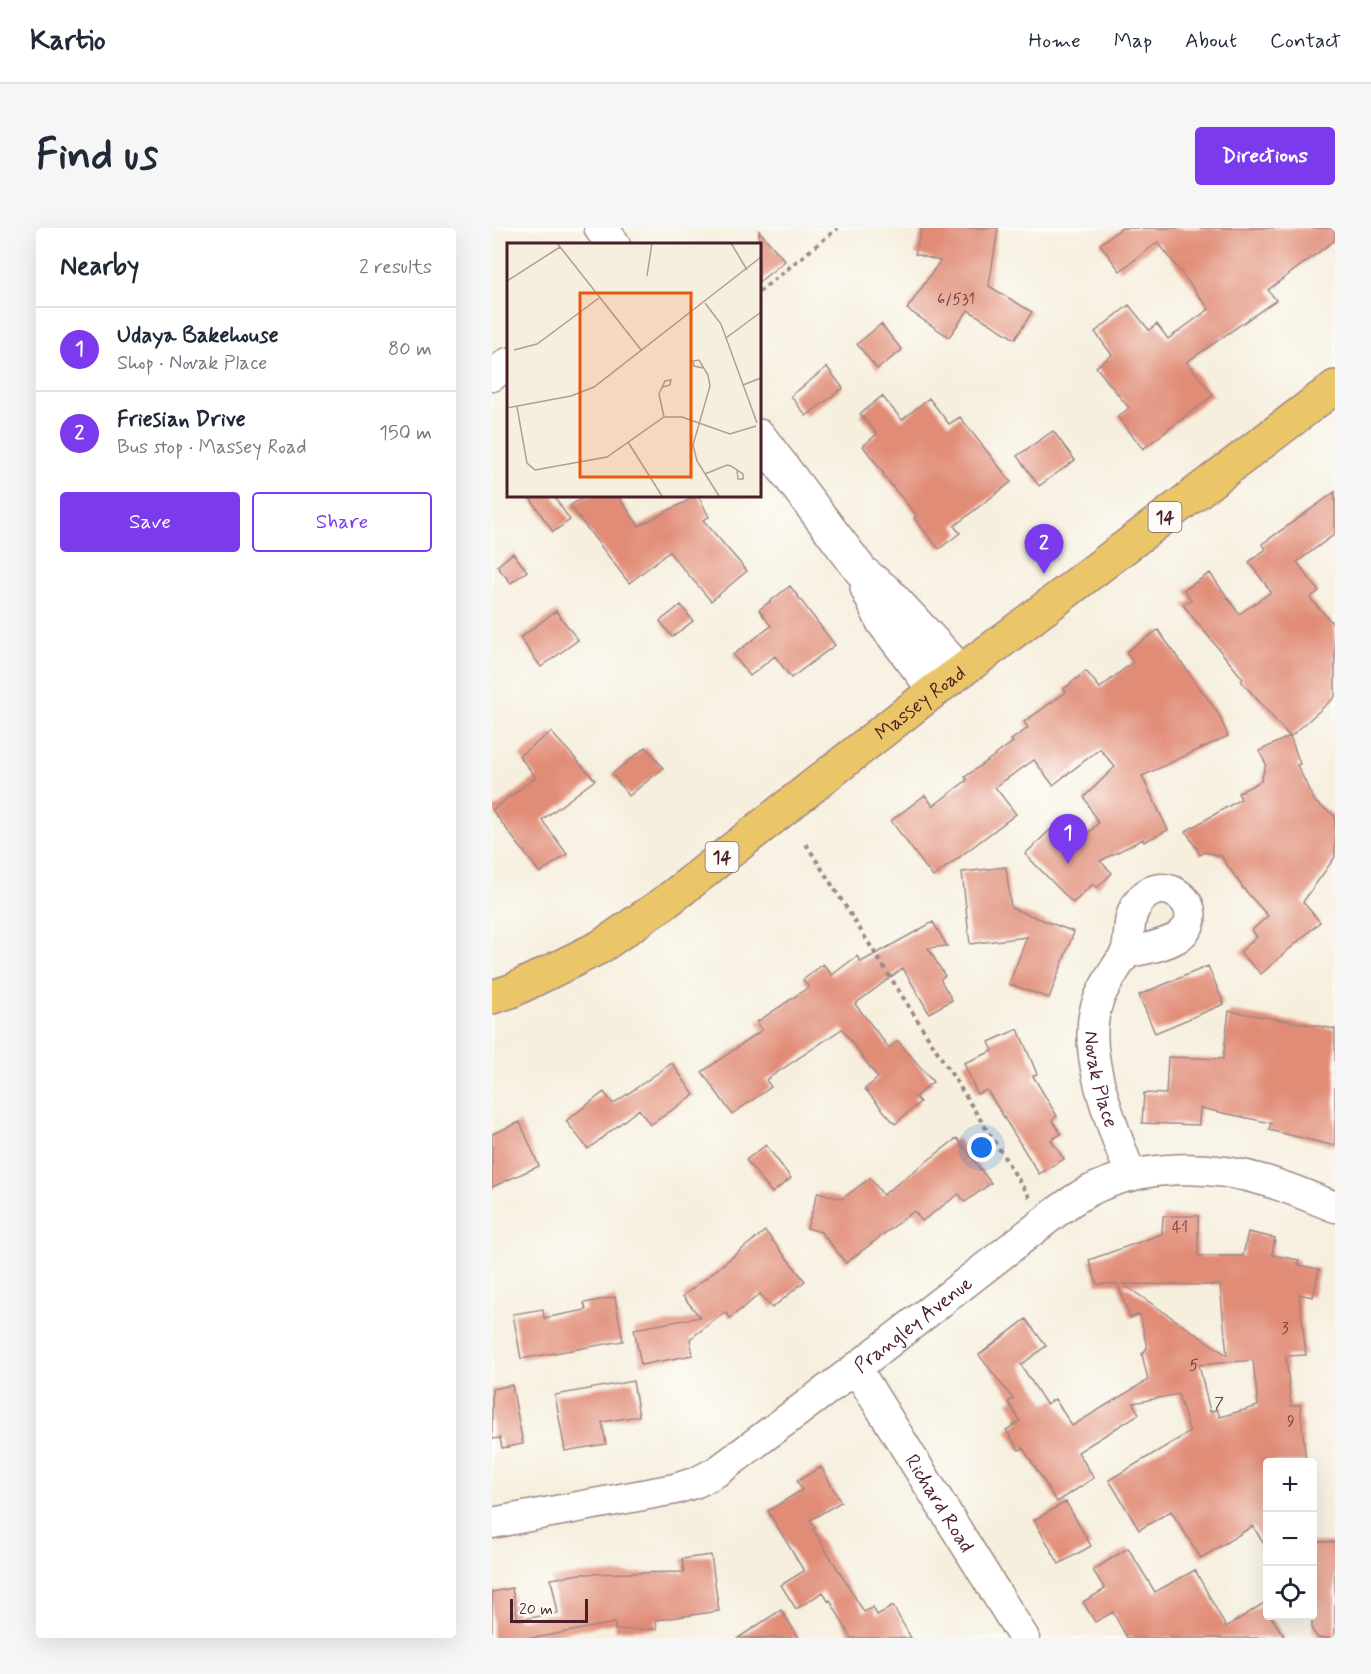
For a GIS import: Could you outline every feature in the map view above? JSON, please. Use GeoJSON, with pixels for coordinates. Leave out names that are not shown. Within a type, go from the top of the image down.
{"type":"FeatureCollection","features":[{"type":"Feature","properties":{"kind":"main road","name":"Massey Road"},"geometry":{"type":"LineString","coordinates":[[492,997],[511,991],[600,946],[666,901],[948,681],[1335,387]]}},
{"type":"Feature","properties":{"kind":"street"},"geometry":{"type":"LineString","coordinates":[[601,228],[612,243]]}},
{"type":"Feature","properties":{"kind":"street"},"geometry":{"type":"LineString","coordinates":[[492,376],[507,364]]}},
{"type":"Feature","properties":{"kind":"street"},"geometry":{"type":"LineString","coordinates":[[760,437],[862,572],[869,595],[884,622],[948,681]]}},
{"type":"Feature","properties":{"kind":"street","name":"Novak Place"},"geometry":{"type":"LineString","coordinates":[[1126,953],[1109,979],[1097,1005],[1092,1031],[1096,1070],[1131,1176]]}},
{"type":"Feature","properties":{"kind":"street","name":"Prangley Avenue"},"geometry":{"type":"LineString","coordinates":[[492,1523],[675,1489],[718,1472],[1045,1221],[1090,1190],[1131,1176],[1155,1171],[1184,1170],[1237,1174],[1265,1180],[1335,1207]]}},
{"type":"Feature","properties":{"kind":"street","name":"Richard Road"},"geometry":{"type":"LineString","coordinates":[[856,1368],[1024,1638]]}},
{"type":"Feature","properties":{"kind":"path"},"geometry":{"type":"LineString","coordinates":[[760,291],[838,228]]}},
{"type":"Feature","properties":{"kind":"path"},"geometry":{"type":"LineString","coordinates":[[806,844],[1045,1221]]}},
{"type":"Feature","properties":{"kind":"building"},"geometry":{"type":"Polygon","coordinates":[[[922,228],[998,228],[989,286],[1032,312],[1015,339],[968,310],[949,337],[907,309],[940,261],[915,254],[922,228]]]}},
{"type":"Feature","properties":{"kind":"building"},"geometry":{"type":"Polygon","coordinates":[[[1122,228],[1335,228],[1335,240],[1268,290],[1276,300],[1187,362],[1213,395],[1143,449],[1118,417],[1129,408],[1096,367],[1112,355],[1095,332],[1129,305],[1149,330],[1157,324],[1168,339],[1209,309],[1158,242],[1120,271],[1100,244],[1122,228]]]}},
{"type":"Feature","properties":{"kind":"building"},"geometry":{"type":"Polygon","coordinates":[[[759,231],[785,261],[760,281],[760,243],[759,231]]]}},
{"type":"Feature","properties":{"kind":"building"},"geometry":{"type":"Polygon","coordinates":[[[881,324],[902,350],[877,369],[857,344],[881,324]]]}},
{"type":"Feature","properties":{"kind":"building"},"geometry":{"type":"Polygon","coordinates":[[[827,367],[843,388],[806,416],[791,396],[827,367]]]}},
{"type":"Feature","properties":{"kind":"building"},"geometry":{"type":"Polygon","coordinates":[[[882,396],[902,420],[929,398],[949,424],[960,417],[1011,482],[954,526],[960,533],[939,549],[914,518],[917,516],[883,475],[863,446],[877,434],[860,414],[882,396]]]}},
{"type":"Feature","properties":{"kind":"building"},"geometry":{"type":"Polygon","coordinates":[[[1053,431],[1075,460],[1039,486],[1017,456],[1053,431]]]}},
{"type":"Feature","properties":{"kind":"building"},"geometry":{"type":"Polygon","coordinates":[[[1335,492],[1335,534],[1297,562],[1319,591],[1310,598],[1335,626],[1335,697],[1290,737],[1241,681],[1243,679],[1183,605],[1191,600],[1184,590],[1210,573],[1239,614],[1271,592],[1249,562],[1266,549],[1262,544],[1335,492]]]}},
{"type":"Feature","properties":{"kind":"building"},"geometry":{"type":"Polygon","coordinates":[[[529,496],[554,496],[570,520],[553,532],[529,496]]]}},
{"type":"Feature","properties":{"kind":"building"},"geometry":{"type":"Polygon","coordinates":[[[585,496],[618,496],[639,526],[698,496],[709,517],[703,520],[747,571],[711,601],[669,552],[629,583],[570,506],[585,496]]]}},
{"type":"Feature","properties":{"kind":"building"},"geometry":{"type":"Polygon","coordinates":[[[513,553],[527,571],[511,583],[497,566],[513,553]]]}},
{"type":"Feature","properties":{"kind":"building"},"geometry":{"type":"Polygon","coordinates":[[[790,586],[835,645],[791,678],[775,656],[750,676],[733,655],[771,626],[759,610],[790,586]]]}},
{"type":"Feature","properties":{"kind":"building"},"geometry":{"type":"Polygon","coordinates":[[[681,605],[693,621],[672,637],[660,621],[681,605]]]}},
{"type":"Feature","properties":{"kind":"building"},"geometry":{"type":"Polygon","coordinates":[[[556,611],[578,640],[541,667],[520,638],[556,611]]]}},
{"type":"Feature","properties":{"kind":"building"},"geometry":{"type":"Polygon","coordinates":[[[1158,630],[1218,713],[1228,736],[1142,776],[1168,830],[1144,842],[1143,839],[1100,861],[1112,873],[1097,888],[1093,884],[1073,903],[1025,854],[1050,830],[1071,851],[1098,823],[1084,797],[1115,767],[1100,749],[1053,785],[1034,760],[995,787],[1016,814],[933,877],[891,821],[925,795],[933,806],[967,780],[965,777],[1013,742],[1011,740],[1028,728],[1024,722],[1066,692],[1064,689],[1086,671],[1100,688],[1133,662],[1126,652],[1158,630]]]}},
{"type":"Feature","properties":{"kind":"building"},"geometry":{"type":"Polygon","coordinates":[[[551,732],[595,780],[542,820],[567,854],[540,873],[492,810],[536,777],[519,756],[551,732]]]}},
{"type":"Feature","properties":{"kind":"building"},"geometry":{"type":"Polygon","coordinates":[[[1290,736],[1300,764],[1297,765],[1315,802],[1335,816],[1335,857],[1303,902],[1320,922],[1261,974],[1240,952],[1257,937],[1252,930],[1268,916],[1243,888],[1221,856],[1205,852],[1200,855],[1186,831],[1241,799],[1238,793],[1261,781],[1266,764],[1259,751],[1290,736]]]}},
{"type":"Feature","properties":{"kind":"building"},"geometry":{"type":"Polygon","coordinates":[[[646,747],[663,768],[629,796],[612,774],[646,747]]]}},
{"type":"Feature","properties":{"kind":"building"},"geometry":{"type":"Polygon","coordinates":[[[1006,867],[1011,908],[1074,932],[1049,998],[1009,984],[1027,937],[970,944],[962,872],[1006,867]]]}},
{"type":"Feature","properties":{"kind":"building"},"geometry":{"type":"Polygon","coordinates":[[[933,922],[947,946],[928,948],[945,976],[940,979],[952,1000],[929,1013],[903,968],[855,1004],[889,1048],[898,1041],[933,1082],[915,1097],[920,1102],[895,1124],[865,1089],[878,1078],[842,1029],[766,1080],[771,1087],[732,1114],[702,1072],[762,1030],[757,1022],[809,987],[803,980],[823,964],[832,975],[857,956],[861,962],[933,922]]]}},
{"type":"Feature","properties":{"kind":"building"},"geometry":{"type":"Polygon","coordinates":[[[1208,966],[1224,1004],[1155,1033],[1139,995],[1208,966]]]}},
{"type":"Feature","properties":{"kind":"building"},"geometry":{"type":"Polygon","coordinates":[[[1229,1011],[1335,1029],[1335,1146],[1269,1130],[1271,1123],[1200,1108],[1199,1125],[1142,1123],[1144,1093],[1166,1094],[1168,1057],[1223,1059],[1229,1011]]]}},
{"type":"Feature","properties":{"kind":"building"},"geometry":{"type":"Polygon","coordinates":[[[1018,1029],[1037,1074],[1033,1076],[1057,1116],[1052,1120],[1061,1134],[1051,1140],[1064,1159],[1039,1174],[987,1090],[977,1094],[964,1063],[993,1051],[989,1042],[1018,1029]]]}},
{"type":"Feature","properties":{"kind":"building"},"geometry":{"type":"Polygon","coordinates":[[[672,1063],[694,1095],[650,1125],[639,1109],[588,1149],[566,1121],[604,1092],[613,1104],[672,1063]]]}},
{"type":"Feature","properties":{"kind":"building"},"geometry":{"type":"Polygon","coordinates":[[[520,1122],[539,1166],[492,1187],[492,1134],[520,1122]]]}},
{"type":"Feature","properties":{"kind":"building"},"geometry":{"type":"Polygon","coordinates":[[[957,1138],[991,1183],[965,1202],[959,1194],[922,1221],[914,1211],[846,1263],[821,1232],[807,1228],[818,1192],[842,1199],[870,1178],[883,1195],[957,1138]]]}},
{"type":"Feature","properties":{"kind":"building"},"geometry":{"type":"Polygon","coordinates":[[[766,1145],[791,1178],[772,1193],[746,1160],[766,1145]]]}},
{"type":"Feature","properties":{"kind":"building"},"geometry":{"type":"Polygon","coordinates":[[[1163,1216],[1198,1216],[1198,1256],[1243,1256],[1248,1232],[1275,1238],[1272,1255],[1299,1260],[1298,1265],[1319,1269],[1313,1297],[1299,1294],[1306,1355],[1286,1356],[1291,1406],[1300,1405],[1306,1458],[1263,1458],[1263,1543],[1253,1526],[1201,1558],[1171,1511],[1139,1530],[1109,1480],[1190,1432],[1178,1394],[1133,1403],[1139,1414],[1078,1452],[1094,1478],[1057,1502],[1023,1448],[1019,1450],[1006,1430],[1020,1421],[1008,1402],[1013,1399],[979,1355],[1026,1319],[1046,1346],[1021,1365],[1046,1404],[1055,1399],[1072,1426],[1148,1380],[1142,1354],[1147,1348],[1140,1314],[1130,1318],[1118,1284],[1097,1284],[1089,1260],[1162,1234],[1163,1216]],[[1123,1284],[1227,1355],[1220,1285],[1123,1284]],[[1253,1360],[1199,1365],[1210,1412],[1217,1409],[1220,1417],[1258,1406],[1253,1360]]]}},
{"type":"Feature","properties":{"kind":"building"},"geometry":{"type":"Polygon","coordinates":[[[765,1231],[805,1281],[772,1308],[760,1294],[730,1318],[725,1312],[690,1339],[693,1355],[641,1365],[634,1329],[700,1317],[683,1296],[765,1231]]]}},
{"type":"Feature","properties":{"kind":"building"},"geometry":{"type":"Polygon","coordinates":[[[615,1297],[623,1341],[521,1359],[513,1314],[543,1309],[544,1318],[586,1310],[584,1303],[615,1297]]]}},
{"type":"Feature","properties":{"kind":"building"},"geometry":{"type":"Polygon","coordinates":[[[633,1381],[639,1416],[602,1422],[606,1444],[565,1451],[555,1395],[633,1381]]]}},
{"type":"Feature","properties":{"kind":"building"},"geometry":{"type":"Polygon","coordinates":[[[512,1385],[523,1444],[502,1448],[500,1438],[492,1439],[492,1389],[512,1385]]]}},
{"type":"Feature","properties":{"kind":"building"},"geometry":{"type":"Polygon","coordinates":[[[821,1467],[841,1502],[810,1520],[815,1528],[813,1529],[864,1612],[873,1607],[877,1615],[893,1606],[911,1638],[851,1638],[830,1600],[828,1601],[823,1592],[796,1609],[781,1585],[804,1571],[768,1511],[802,1490],[797,1481],[821,1467]]]}},
{"type":"Feature","properties":{"kind":"building"},"geometry":{"type":"Polygon","coordinates":[[[1066,1502],[1091,1546],[1059,1564],[1034,1520],[1066,1502]]]}},
{"type":"Feature","properties":{"kind":"building"},"geometry":{"type":"Polygon","coordinates":[[[1317,1542],[1335,1542],[1335,1638],[1318,1638],[1312,1630],[1312,1620],[1317,1620],[1317,1542]]]}},
{"type":"Feature","properties":{"kind":"building"},"geometry":{"type":"Polygon","coordinates":[[[1128,1548],[1155,1592],[1195,1570],[1226,1627],[1263,1604],[1263,1620],[1274,1620],[1285,1638],[1127,1638],[1113,1612],[1095,1622],[1083,1602],[1105,1589],[1093,1570],[1128,1548]]]}},
{"type":"Feature","properties":{"kind":"building"},"geometry":{"type":"Polygon","coordinates":[[[711,1555],[719,1611],[656,1620],[657,1629],[615,1630],[615,1623],[534,1638],[492,1638],[492,1592],[512,1588],[518,1620],[558,1613],[551,1579],[580,1574],[684,1572],[682,1559],[711,1555]]]}},
{"type":"Feature","properties":{"kind":"building"},"geometry":{"type":"Polygon","coordinates":[[[781,1610],[799,1638],[738,1638],[781,1610]]]}},
{"type":"Feature","properties":{"kind":"place","name":"Friesian Drive"},"geometry":{"type":"Point","coordinates":[1044,574]}},
{"type":"Feature","properties":{"kind":"place","name":"Udaya Bakehouse"},"geometry":{"type":"Point","coordinates":[1068,864]}}]}
